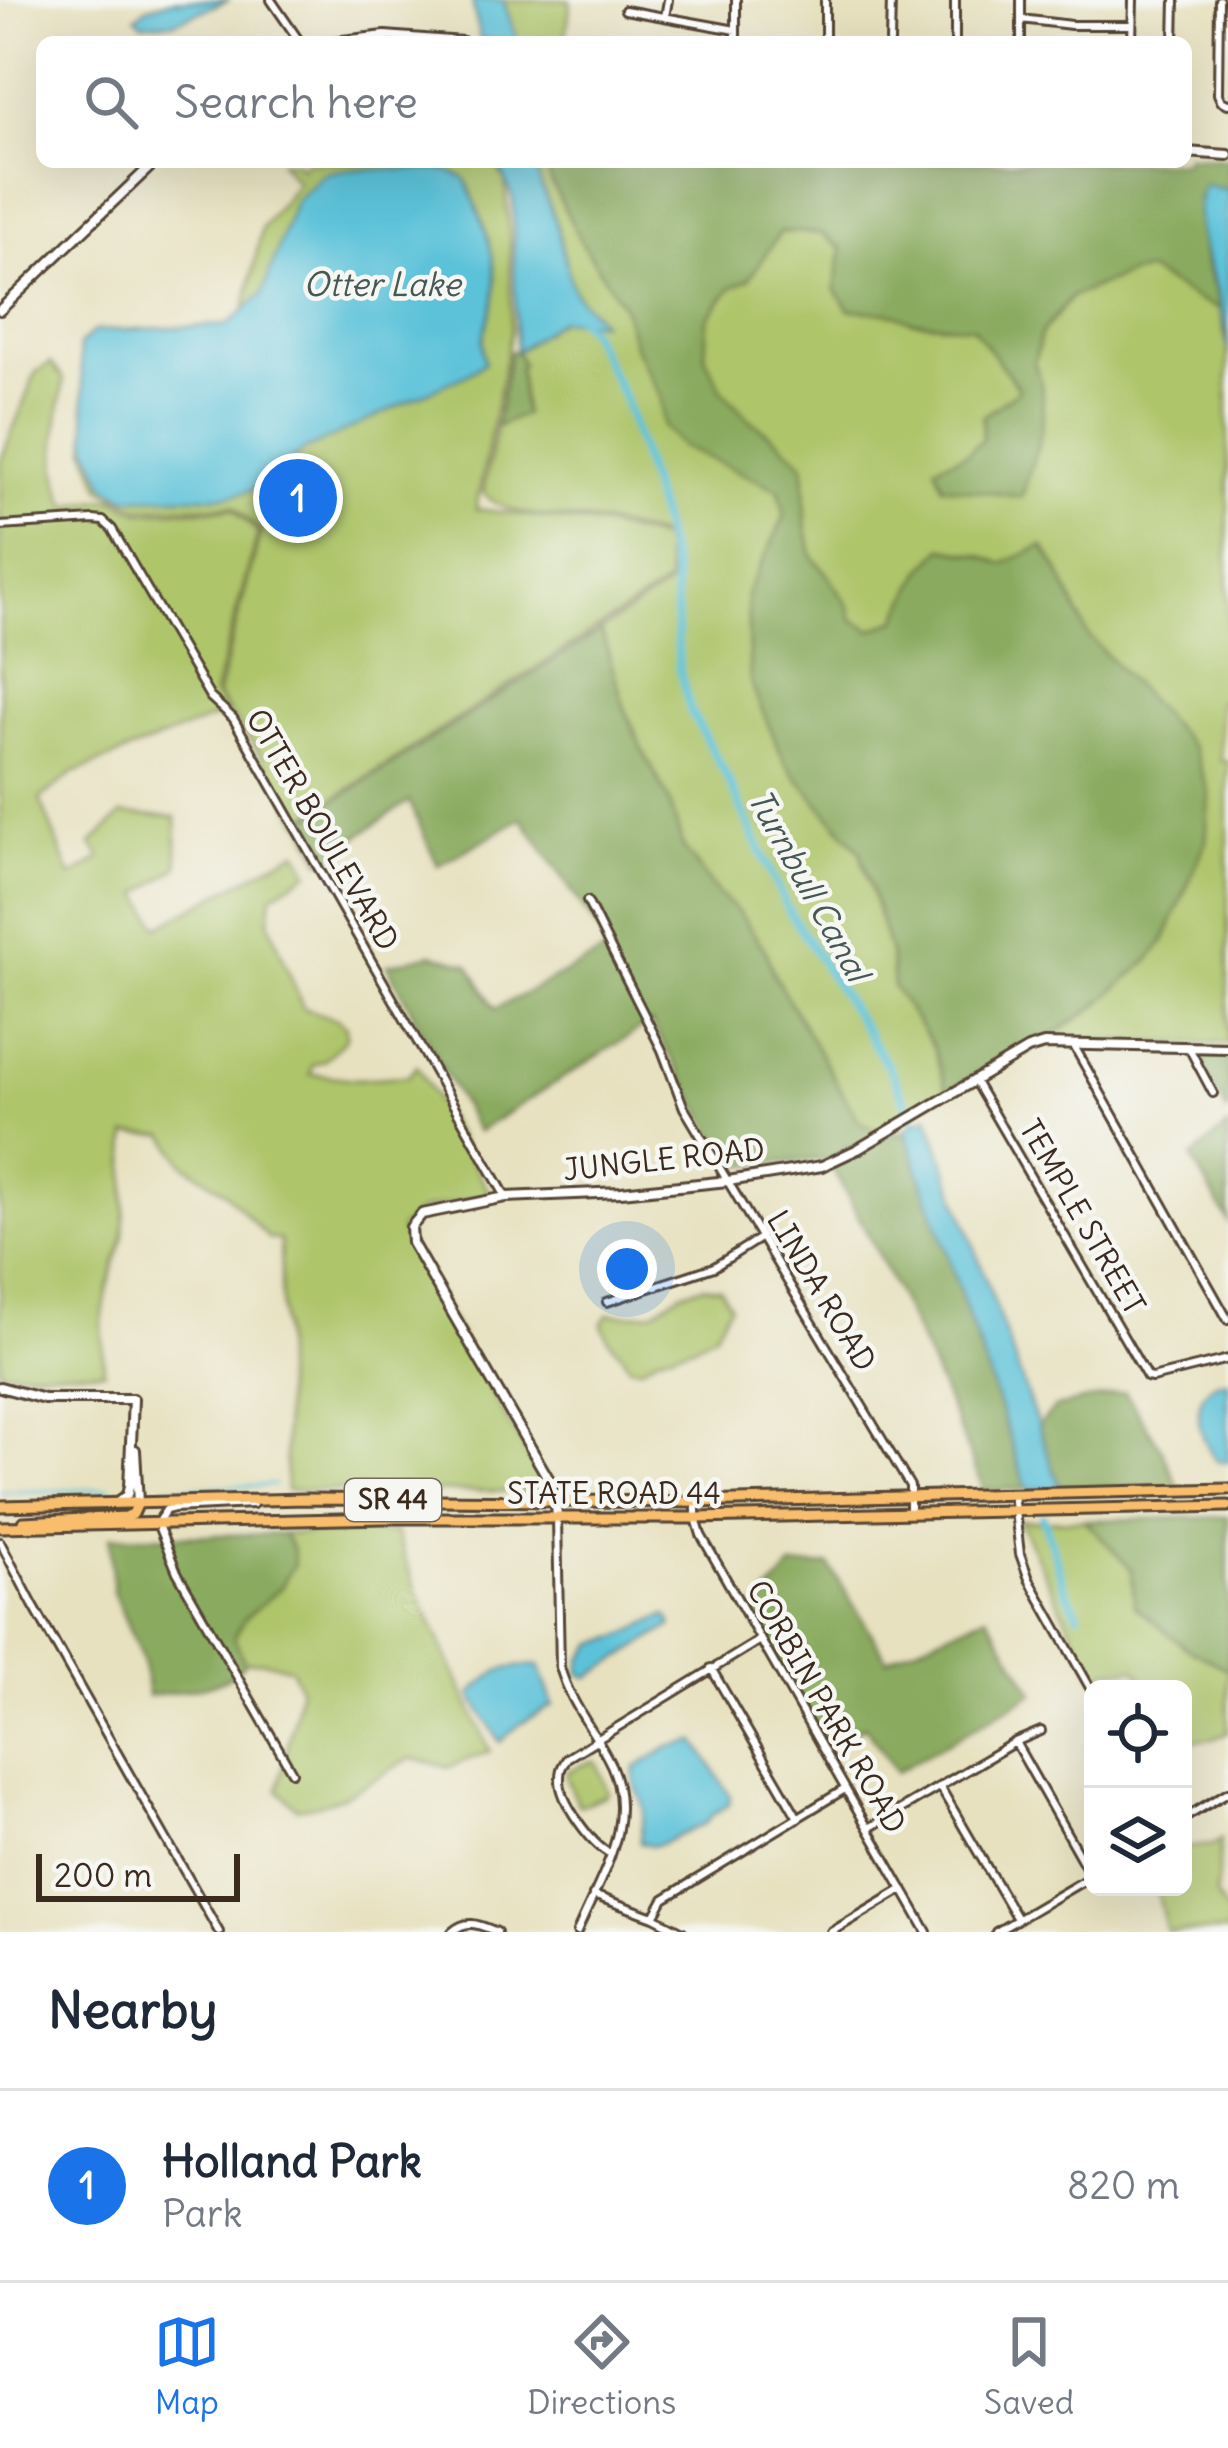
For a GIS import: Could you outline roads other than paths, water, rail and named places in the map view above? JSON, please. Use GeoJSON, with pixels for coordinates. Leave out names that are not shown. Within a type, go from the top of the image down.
{"type":"FeatureCollection","features":[{"type":"Feature","properties":{"kind":"main road","name":"STATE ROAD 44"},"geometry":{"type":"LineString","coordinates":[[0,1506],[301,1500],[696,1502],[1224,1489]]}},
{"type":"Feature","properties":{"kind":"main road"},"geometry":{"type":"LineString","coordinates":[[1224,1489],[1225,1506]]}},
{"type":"Feature","properties":{"kind":"main road"},"geometry":{"type":"LineString","coordinates":[[0,1527],[36,1519],[126,1517],[133,1514],[137,1503]]}},
{"type":"Feature","properties":{"kind":"main road","name":"STATE ROAD 44"},"geometry":{"type":"LineString","coordinates":[[0,1527],[384,1518],[696,1519],[1225,1506]]}},
{"type":"Feature","properties":{"kind":"street"},"geometry":{"type":"LineString","coordinates":[[271,0],[296,36]]}},
{"type":"Feature","properties":{"kind":"street"},"geometry":{"type":"LineString","coordinates":[[665,17],[668,0]]}},
{"type":"Feature","properties":{"kind":"street"},"geometry":{"type":"LineString","coordinates":[[736,0],[736,36]]}},
{"type":"Feature","properties":{"kind":"street"},"geometry":{"type":"LineString","coordinates":[[825,0],[825,36]]}},
{"type":"Feature","properties":{"kind":"street"},"geometry":{"type":"LineString","coordinates":[[890,36],[891,0]]}},
{"type":"Feature","properties":{"kind":"street"},"geometry":{"type":"LineString","coordinates":[[955,0],[955,36]]}},
{"type":"Feature","properties":{"kind":"street"},"geometry":{"type":"LineString","coordinates":[[1021,0],[1021,36]]}},
{"type":"Feature","properties":{"kind":"street"},"geometry":{"type":"LineString","coordinates":[[1132,36],[1133,0]]}},
{"type":"Feature","properties":{"kind":"street"},"geometry":{"type":"LineString","coordinates":[[1174,36],[1175,0]]}},
{"type":"Feature","properties":{"kind":"street"},"geometry":{"type":"LineString","coordinates":[[1219,0],[1223,33],[1218,94],[1228,104]]}},
{"type":"Feature","properties":{"kind":"street"},"geometry":{"type":"LineString","coordinates":[[625,10],[736,30]]}},
{"type":"Feature","properties":{"kind":"street"},"geometry":{"type":"LineString","coordinates":[[1021,20],[1132,25]]}},
{"type":"Feature","properties":{"kind":"street"},"geometry":{"type":"LineString","coordinates":[[1192,152],[1228,155]]}},
{"type":"Feature","properties":{"kind":"street"},"geometry":{"type":"LineString","coordinates":[[0,310],[149,168]]}},
{"type":"Feature","properties":{"kind":"street","name":"OTTER BOULEVARD"},"geometry":{"type":"LineString","coordinates":[[0,526],[93,520],[103,521],[112,530],[210,697],[233,718],[506,1197]]}},
{"type":"Feature","properties":{"kind":"street","name":"LINDA ROAD"},"geometry":{"type":"LineString","coordinates":[[587,901],[662,1050],[683,1108],[904,1476],[912,1497]]}},
{"type":"Feature","properties":{"kind":"street"},"geometry":{"type":"LineString","coordinates":[[1072,1043],[1228,1321]]}},
{"type":"Feature","properties":{"kind":"street","name":"JUNGLE ROAD"},"geometry":{"type":"LineString","coordinates":[[557,1519],[548,1478],[410,1236],[422,1214],[506,1197],[620,1192],[822,1166],[1028,1048],[1072,1043],[1228,1048]]}},
{"type":"Feature","properties":{"kind":"street"},"geometry":{"type":"LineString","coordinates":[[1189,1048],[1213,1093]]}},
{"type":"Feature","properties":{"kind":"street","name":"TEMPLE STREET"},"geometry":{"type":"LineString","coordinates":[[974,1080],[1149,1378],[1228,1359]]}},
{"type":"Feature","properties":{"kind":"street"},"geometry":{"type":"LineString","coordinates":[[607,1302],[714,1267],[760,1238]]}},
{"type":"Feature","properties":{"kind":"street"},"geometry":{"type":"LineString","coordinates":[[0,1387],[44,1400],[133,1399],[128,1495],[117,1503]]}},
{"type":"Feature","properties":{"kind":"street"},"geometry":{"type":"LineString","coordinates":[[132,1430],[137,1503]]}},
{"type":"Feature","properties":{"kind":"street"},"geometry":{"type":"LineString","coordinates":[[1013,1494],[1020,1554],[1029,1579],[1086,1680]]}},
{"type":"Feature","properties":{"kind":"street"},"geometry":{"type":"LineString","coordinates":[[910,1514],[912,1497]]}},
{"type":"Feature","properties":{"kind":"street"},"geometry":{"type":"LineString","coordinates":[[292,1772],[178,1572],[157,1523],[166,1510],[174,1508],[301,1500]]}},
{"type":"Feature","properties":{"kind":"street","name":"CORBIN PARK ROAD"},"geometry":{"type":"LineString","coordinates":[[696,1502],[701,1535],[928,1932]]}},
{"type":"Feature","properties":{"kind":"street"},"geometry":{"type":"LineString","coordinates":[[557,1519],[560,1667],[565,1686],[610,1761],[620,1786],[622,1812],[611,1854],[577,1932]]}},
{"type":"Feature","properties":{"kind":"street"},"geometry":{"type":"LineString","coordinates":[[0,1542],[219,1932]]}},
{"type":"Feature","properties":{"kind":"street"},"geometry":{"type":"LineString","coordinates":[[611,1854],[591,1841],[561,1791],[561,1769],[567,1758],[760,1640]]}},
{"type":"Feature","properties":{"kind":"street"},"geometry":{"type":"LineString","coordinates":[[712,1669],[798,1818]]}},
{"type":"Feature","properties":{"kind":"street"},"geometry":{"type":"LineString","coordinates":[[868,1828],[1041,1731]]}},
{"type":"Feature","properties":{"kind":"street"},"geometry":{"type":"LineString","coordinates":[[1015,1742],[1084,1862]]}},
{"type":"Feature","properties":{"kind":"street"},"geometry":{"type":"LineString","coordinates":[[940,1787],[1017,1919]]}},
{"type":"Feature","properties":{"kind":"street"},"geometry":{"type":"LineString","coordinates":[[654,1917],[664,1899],[845,1789]]}},
{"type":"Feature","properties":{"kind":"street"},"geometry":{"type":"LineString","coordinates":[[1192,1814],[1228,1792]]}},
{"type":"Feature","properties":{"kind":"street"},"geometry":{"type":"LineString","coordinates":[[996,1932],[1084,1881]]}},
{"type":"Feature","properties":{"kind":"street"},"geometry":{"type":"LineString","coordinates":[[830,1932],[903,1888]]}},
{"type":"Feature","properties":{"kind":"street"},"geometry":{"type":"LineString","coordinates":[[593,1895],[683,1932]]}},
{"type":"Feature","properties":{"kind":"street"},"geometry":{"type":"LineString","coordinates":[[452,1932],[472,1923],[497,1932]]}},
{"type":"Feature","properties":{"kind":"water"},"geometry":{"type":"Polygon","coordinates":[[[173,0],[229,0],[172,23],[142,24],[136,17],[146,8],[173,0]]]}},
{"type":"Feature","properties":{"kind":"water"},"geometry":{"type":"Polygon","coordinates":[[[472,0],[503,0],[516,36],[479,36],[472,0]]]}},
{"type":"Feature","properties":{"kind":"water"},"geometry":{"type":"Polygon","coordinates":[[[500,168],[537,168],[573,287],[601,322],[559,320],[516,352],[513,199],[500,168]]]}},
{"type":"Feature","properties":{"kind":"water","name":"Otter Lake"},"geometry":{"type":"Polygon","coordinates":[[[447,170],[466,179],[494,267],[494,298],[483,343],[485,362],[303,451],[253,490],[230,496],[126,498],[106,486],[88,446],[79,345],[94,331],[227,325],[262,295],[295,201],[325,173],[447,170]]]}},
{"type":"Feature","properties":{"kind":"water"},"geometry":{"type":"Polygon","coordinates":[[[1204,185],[1228,190],[1228,350],[1199,224],[1204,185]]]}},
{"type":"Feature","properties":{"kind":"water"},"geometry":{"type":"Polygon","coordinates":[[[928,1116],[1060,1488],[1027,1489],[905,1129],[928,1116]]]}},
{"type":"Feature","properties":{"kind":"water"},"geometry":{"type":"Polygon","coordinates":[[[1228,1380],[1228,1462],[1217,1461],[1210,1451],[1199,1414],[1206,1392],[1228,1380]]]}},
{"type":"Feature","properties":{"kind":"water"},"geometry":{"type":"Polygon","coordinates":[[[666,1615],[672,1626],[589,1677],[580,1674],[582,1659],[595,1643],[666,1615]]]}},
{"type":"Feature","properties":{"kind":"water"},"geometry":{"type":"Polygon","coordinates":[[[539,1665],[553,1705],[500,1742],[471,1695],[501,1671],[539,1665]]]}},
{"type":"Feature","properties":{"kind":"water"},"geometry":{"type":"Polygon","coordinates":[[[696,1741],[730,1795],[729,1804],[706,1823],[663,1843],[640,1843],[644,1810],[635,1768],[669,1747],[696,1741]]]}},
{"type":"Feature","properties":{"kind":"waterway","name":"Turnbull Canal"},"geometry":{"type":"LineString","coordinates":[[574,315],[588,328],[625,400],[660,517],[674,573],[679,668],[690,710],[725,773],[787,908],[891,1071],[913,1118]]}},
{"type":"Feature","properties":{"kind":"waterway"},"geometry":{"type":"LineString","coordinates":[[165,1488],[274,1485]]}},
{"type":"Feature","properties":{"kind":"waterway"},"geometry":{"type":"LineString","coordinates":[[0,1492],[111,1489]]}},
{"type":"Feature","properties":{"kind":"waterway"},"geometry":{"type":"LineString","coordinates":[[1043,1517],[1078,1614]]}},
{"type":"Feature","properties":{"kind":"place","name":"Holland Park"},"geometry":{"type":"Point","coordinates":[298,498]}}]}
